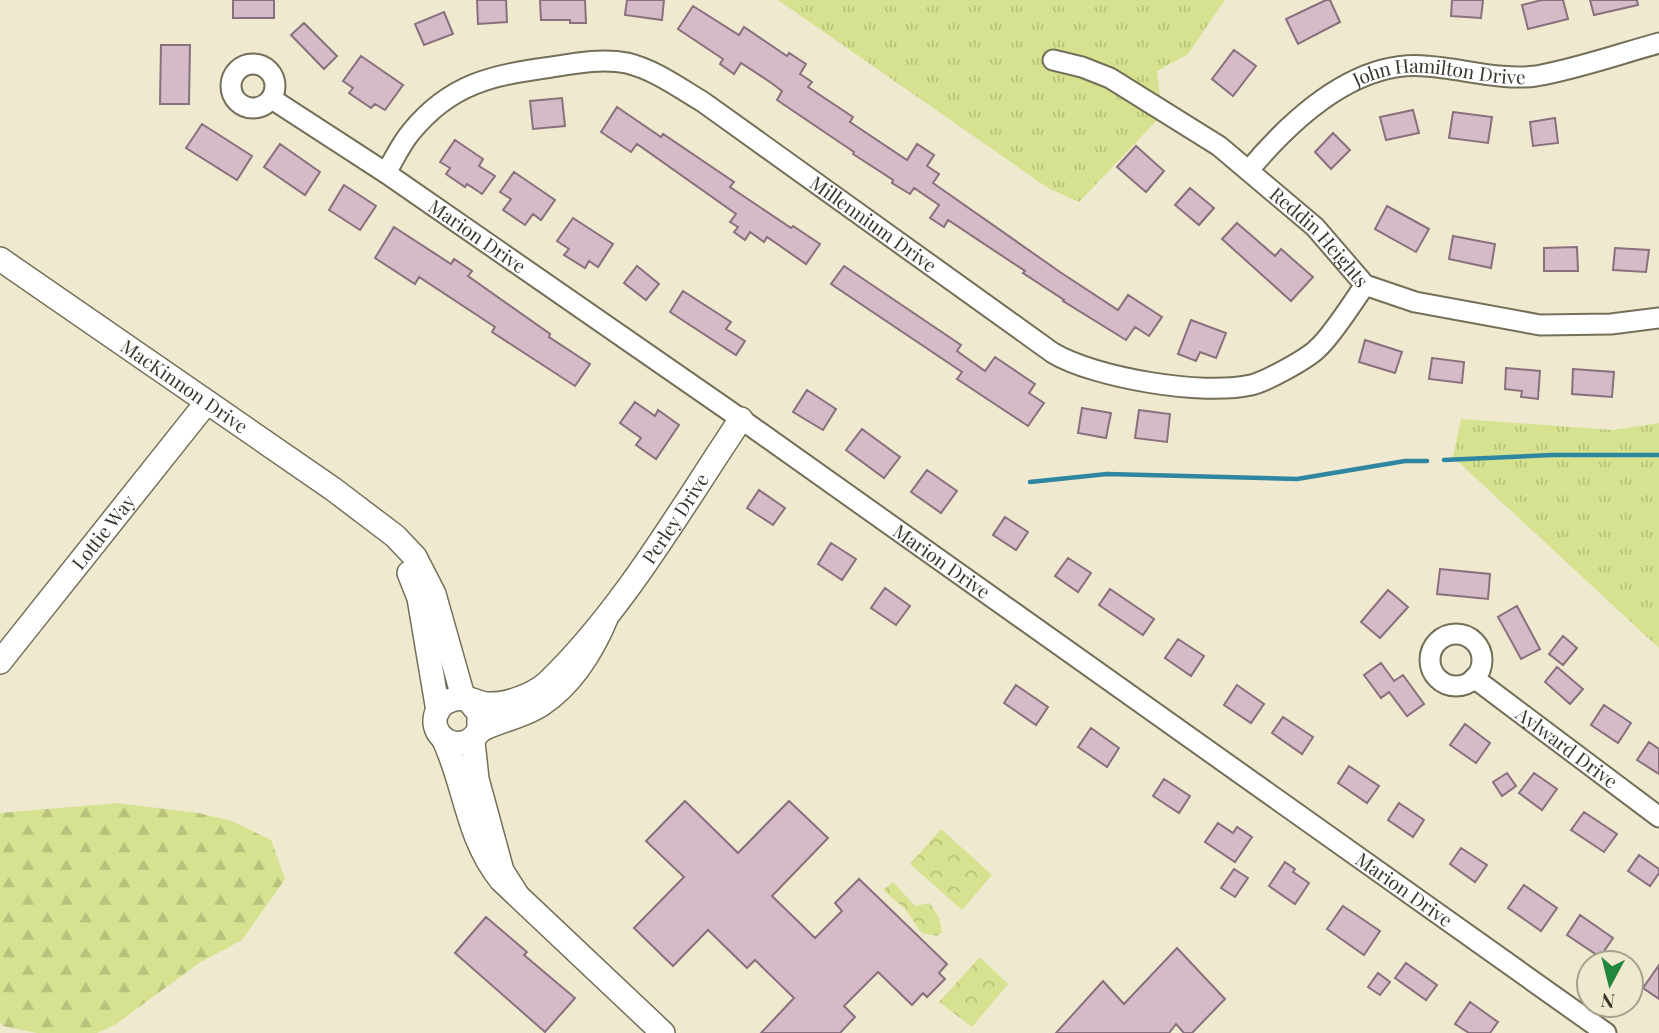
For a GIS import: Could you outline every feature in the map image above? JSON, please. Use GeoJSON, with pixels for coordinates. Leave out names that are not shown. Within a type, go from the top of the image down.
{"type":"FeatureCollection","features":[{"type":"Feature","properties":{"kind":"street","name":"John Hamilton Drive"},"geometry":{"type":"LineString","coordinates":[[1249,170],[1306,111],[1345,85],[1393,67],[1422,65],[1513,76],[1535,76],[1659,43]]}},
{"type":"Feature","properties":{"kind":"street","name":"Reddin Heights"},"geometry":{"type":"LineString","coordinates":[[1053,60],[1082,66],[1110,78],[1219,146],[1315,227],[1365,285],[1415,302],[1540,325],[1611,324],[1659,318]]}},
{"type":"Feature","properties":{"kind":"street","name":"Millennium Drive"},"geometry":{"type":"LineString","coordinates":[[386,173],[410,132],[443,99],[466,86],[519,71],[610,61],[625,63],[658,75],[702,102],[1053,353],[1068,362],[1114,376],[1214,388],[1253,385],[1318,349],[1365,285]]}},
{"type":"Feature","properties":{"kind":"street","name":"Marion Drive"},"geometry":{"type":"LineString","coordinates":[[272,99],[386,173],[741,419],[1606,1033]]}},
{"type":"Feature","properties":{"kind":"street","name":"MacKinnon Drive"},"geometry":{"type":"LineString","coordinates":[[0,259],[333,489],[395,536],[415,557],[434,594],[444,623],[453,666],[462,693],[468,698]]}},
{"type":"Feature","properties":{"kind":"street","name":"Lottie Way"},"geometry":{"type":"LineString","coordinates":[[0,662],[208,402]]}},
{"type":"Feature","properties":{"kind":"street","name":"Perley Drive"},"geometry":{"type":"LineString","coordinates":[[468,698],[490,705],[512,701],[540,689],[577,653],[607,617],[741,419]]}},
{"type":"Feature","properties":{"kind":"street","name":"MacKinnon Drive"},"geometry":{"type":"LineString","coordinates":[[368,517],[410,575],[419,598],[438,710]]}},
{"type":"Feature","properties":{"kind":"street","name":"Perley Drive"},"geometry":{"type":"LineString","coordinates":[[476,734],[540,706],[559,690],[588,657],[607,617]]}},
{"type":"Feature","properties":{"kind":"street","name":"Aylward Drive"},"geometry":{"type":"LineString","coordinates":[[1474,678],[1659,817]]}},
{"type":"Feature","properties":{"kind":"street"},"geometry":{"type":"LineString","coordinates":[[516,893],[502,871],[477,779],[473,742],[480,727],[479,713],[468,698],[448,701],[438,710],[436,725],[456,765],[472,830],[491,867],[501,880],[663,1033]]}},
{"type":"Feature","properties":{"kind":"street"},"geometry":{"type":"LineString","coordinates":[[443,738],[457,744],[464,743],[476,734]]}},
{"type":"Feature","properties":{"kind":"green space"},"geometry":{"type":"Polygon","coordinates":[[[778,0],[1225,0],[1188,54],[1157,71],[1162,115],[1079,202],[1048,188],[778,0]]]}},
{"type":"Feature","properties":{"kind":"green space"},"geometry":{"type":"Polygon","coordinates":[[[1461,419],[1613,430],[1659,423],[1659,648],[1453,457],[1461,419]]]}},
{"type":"Feature","properties":{"kind":"green space"},"geometry":{"type":"Polygon","coordinates":[[[118,803],[198,813],[232,821],[271,840],[285,879],[242,940],[199,963],[116,1024],[97,1033],[37,1033],[3,1026],[0,1022],[0,813],[118,803]]]}},
{"type":"Feature","properties":{"kind":"green space"},"geometry":{"type":"Polygon","coordinates":[[[941,829],[992,875],[962,910],[910,864],[941,829]]]}},
{"type":"Feature","properties":{"kind":"green space"},"geometry":{"type":"Polygon","coordinates":[[[893,882],[915,906],[930,903],[939,918],[942,932],[937,936],[922,933],[905,909],[883,890],[893,882]]]}},
{"type":"Feature","properties":{"kind":"green space"},"geometry":{"type":"Polygon","coordinates":[[[980,957],[1008,984],[972,1027],[939,1002],[980,957]]]}},
{"type":"Feature","properties":{"kind":"building"},"geometry":{"type":"Polygon","coordinates":[[[233,0],[274,0],[274,18],[233,18],[233,0]]]}},
{"type":"Feature","properties":{"kind":"building"},"geometry":{"type":"Polygon","coordinates":[[[477,0],[506,0],[507,22],[478,24],[477,0]]]}},
{"type":"Feature","properties":{"kind":"building"},"geometry":{"type":"Polygon","coordinates":[[[540,0],[585,0],[586,23],[541,20],[540,0]]]}},
{"type":"Feature","properties":{"kind":"building"},"geometry":{"type":"Polygon","coordinates":[[[627,0],[664,0],[662,20],[625,15],[627,0]]]}},
{"type":"Feature","properties":{"kind":"building"},"geometry":{"type":"Polygon","coordinates":[[[1330,0],[1340,22],[1298,44],[1286,19],[1330,0]]]}},
{"type":"Feature","properties":{"kind":"building"},"geometry":{"type":"Polygon","coordinates":[[[1452,0],[1483,0],[1481,18],[1451,16],[1452,0]]]}},
{"type":"Feature","properties":{"kind":"building"},"geometry":{"type":"Polygon","coordinates":[[[1542,0],[1563,0],[1568,19],[1528,29],[1522,5],[1542,0]]]}},
{"type":"Feature","properties":{"kind":"building"},"geometry":{"type":"Polygon","coordinates":[[[1590,0],[1637,0],[1638,5],[1594,15],[1590,0]]]}},
{"type":"Feature","properties":{"kind":"building"},"geometry":{"type":"Polygon","coordinates":[[[693,6],[739,35],[744,27],[787,56],[789,53],[806,64],[800,74],[812,82],[808,87],[853,117],[850,122],[907,160],[917,144],[934,155],[927,166],[939,174],[933,183],[1060,272],[1118,310],[1128,295],[1162,317],[1149,336],[1135,327],[1126,340],[1063,301],[1023,273],[1025,271],[948,220],[944,227],[930,218],[939,205],[914,188],[910,194],[892,183],[893,180],[777,100],[782,91],[770,82],[741,63],[734,74],[720,64],[723,59],[678,29],[693,6]]]}},
{"type":"Feature","properties":{"kind":"building"},"geometry":{"type":"Polygon","coordinates":[[[444,12],[453,34],[424,45],[415,24],[444,12]]]}},
{"type":"Feature","properties":{"kind":"building"},"geometry":{"type":"Polygon","coordinates":[[[304,23],[337,56],[324,69],[291,35],[304,23]]]}},
{"type":"Feature","properties":{"kind":"building"},"geometry":{"type":"Polygon","coordinates":[[[161,45],[190,45],[189,104],[160,104],[161,45]]]}},
{"type":"Feature","properties":{"kind":"building"},"geometry":{"type":"Polygon","coordinates":[[[1234,50],[1256,66],[1233,96],[1212,79],[1234,50]]]}},
{"type":"Feature","properties":{"kind":"building"},"geometry":{"type":"Polygon","coordinates":[[[361,56],[403,85],[385,110],[375,104],[371,108],[349,93],[353,88],[343,81],[361,56]]]}},
{"type":"Feature","properties":{"kind":"building"},"geometry":{"type":"Polygon","coordinates":[[[562,98],[565,126],[533,129],[530,101],[562,98]]]}},
{"type":"Feature","properties":{"kind":"building"},"geometry":{"type":"Polygon","coordinates":[[[617,107],[661,137],[663,134],[734,182],[730,187],[820,244],[806,264],[767,237],[764,242],[750,232],[745,240],[734,232],[738,227],[730,222],[736,214],[637,144],[631,152],[601,132],[617,107]]]}},
{"type":"Feature","properties":{"kind":"building"},"geometry":{"type":"Polygon","coordinates":[[[1413,110],[1419,133],[1386,140],[1380,117],[1413,110]]]}},
{"type":"Feature","properties":{"kind":"building"},"geometry":{"type":"Polygon","coordinates":[[[1453,112],[1492,117],[1488,143],[1449,138],[1453,112]]]}},
{"type":"Feature","properties":{"kind":"building"},"geometry":{"type":"Polygon","coordinates":[[[1555,118],[1558,143],[1533,146],[1530,122],[1555,118]]]}},
{"type":"Feature","properties":{"kind":"building"},"geometry":{"type":"Polygon","coordinates":[[[202,124],[252,156],[237,180],[186,148],[202,124]]]}},
{"type":"Feature","properties":{"kind":"building"},"geometry":{"type":"Polygon","coordinates":[[[1333,133],[1350,150],[1331,169],[1315,152],[1333,133]]]}},
{"type":"Feature","properties":{"kind":"building"},"geometry":{"type":"Polygon","coordinates":[[[455,140],[483,159],[479,166],[495,176],[482,194],[467,184],[465,187],[446,174],[450,168],[440,162],[455,140]]]}},
{"type":"Feature","properties":{"kind":"building"},"geometry":{"type":"Polygon","coordinates":[[[280,144],[320,172],[305,195],[264,167],[280,144]]]}},
{"type":"Feature","properties":{"kind":"building"},"geometry":{"type":"Polygon","coordinates":[[[1136,146],[1164,171],[1146,192],[1117,167],[1136,146]]]}},
{"type":"Feature","properties":{"kind":"building"},"geometry":{"type":"Polygon","coordinates":[[[514,172],[555,200],[541,220],[533,214],[525,225],[503,210],[511,199],[500,192],[514,172]]]}},
{"type":"Feature","properties":{"kind":"building"},"geometry":{"type":"Polygon","coordinates":[[[344,185],[376,206],[360,230],[329,210],[344,185]]]}},
{"type":"Feature","properties":{"kind":"building"},"geometry":{"type":"Polygon","coordinates":[[[1190,188],[1214,208],[1199,225],[1175,205],[1190,188]]]}},
{"type":"Feature","properties":{"kind":"building"},"geometry":{"type":"Polygon","coordinates":[[[1387,206],[1429,229],[1416,252],[1375,229],[1387,206]]]}},
{"type":"Feature","properties":{"kind":"building"},"geometry":{"type":"Polygon","coordinates":[[[573,218],[613,244],[598,267],[589,261],[585,268],[564,255],[569,249],[557,241],[573,218]]]}},
{"type":"Feature","properties":{"kind":"building"},"geometry":{"type":"Polygon","coordinates":[[[1237,223],[1275,256],[1281,249],[1313,277],[1291,301],[1222,239],[1237,223]]]}},
{"type":"Feature","properties":{"kind":"building"},"geometry":{"type":"Polygon","coordinates":[[[394,227],[451,264],[454,259],[472,271],[468,276],[590,364],[575,386],[492,332],[495,327],[419,277],[415,284],[375,258],[394,227]]]}},
{"type":"Feature","properties":{"kind":"building"},"geometry":{"type":"Polygon","coordinates":[[[1453,236],[1495,244],[1491,268],[1449,259],[1453,236]]]}},
{"type":"Feature","properties":{"kind":"building"},"geometry":{"type":"Polygon","coordinates":[[[1577,247],[1578,271],[1544,271],[1544,248],[1577,247]]]}},
{"type":"Feature","properties":{"kind":"building"},"geometry":{"type":"Polygon","coordinates":[[[1615,248],[1649,250],[1646,272],[1613,270],[1615,248]]]}},
{"type":"Feature","properties":{"kind":"building"},"geometry":{"type":"Polygon","coordinates":[[[637,266],[659,284],[646,300],[624,283],[637,266]]]}},
{"type":"Feature","properties":{"kind":"building"},"geometry":{"type":"Polygon","coordinates":[[[844,266],[961,345],[957,351],[985,371],[995,357],[1035,384],[1029,393],[1044,403],[1028,426],[957,379],[962,372],[831,284],[844,266]]]}},
{"type":"Feature","properties":{"kind":"building"},"geometry":{"type":"Polygon","coordinates":[[[683,291],[731,322],[726,329],[745,341],[736,355],[670,312],[683,291]]]}},
{"type":"Feature","properties":{"kind":"building"},"geometry":{"type":"Polygon","coordinates":[[[1191,320],[1226,333],[1216,358],[1200,352],[1196,361],[1178,354],[1191,320]]]}},
{"type":"Feature","properties":{"kind":"building"},"geometry":{"type":"Polygon","coordinates":[[[1365,340],[1402,352],[1395,373],[1359,362],[1365,340]]]}},
{"type":"Feature","properties":{"kind":"building"},"geometry":{"type":"Polygon","coordinates":[[[1432,358],[1464,362],[1462,383],[1429,379],[1432,358]]]}},
{"type":"Feature","properties":{"kind":"building"},"geometry":{"type":"Polygon","coordinates":[[[1506,368],[1540,371],[1538,399],[1521,397],[1522,391],[1505,389],[1506,368]]]}},
{"type":"Feature","properties":{"kind":"building"},"geometry":{"type":"Polygon","coordinates":[[[1573,369],[1614,372],[1612,397],[1572,394],[1573,369]]]}},
{"type":"Feature","properties":{"kind":"building"},"geometry":{"type":"Polygon","coordinates":[[[807,390],[836,409],[823,430],[793,412],[807,390]]]}},
{"type":"Feature","properties":{"kind":"building"},"geometry":{"type":"Polygon","coordinates":[[[635,402],[655,416],[658,410],[679,425],[656,459],[636,445],[641,438],[620,423],[635,402]]]}},
{"type":"Feature","properties":{"kind":"building"},"geometry":{"type":"Polygon","coordinates":[[[1082,408],[1111,413],[1106,438],[1078,433],[1082,408]]]}},
{"type":"Feature","properties":{"kind":"building"},"geometry":{"type":"Polygon","coordinates":[[[1139,410],[1170,414],[1167,442],[1135,438],[1139,410]]]}},
{"type":"Feature","properties":{"kind":"building"},"geometry":{"type":"Polygon","coordinates":[[[862,429],[900,457],[884,478],[846,450],[862,429]]]}},
{"type":"Feature","properties":{"kind":"building"},"geometry":{"type":"Polygon","coordinates":[[[927,470],[957,491],[941,513],[911,492],[927,470]]]}},
{"type":"Feature","properties":{"kind":"building"},"geometry":{"type":"Polygon","coordinates":[[[759,490],[785,508],[773,525],[747,508],[759,490]]]}},
{"type":"Feature","properties":{"kind":"building"},"geometry":{"type":"Polygon","coordinates":[[[1005,517],[1028,532],[1016,550],[993,535],[1005,517]]]}},
{"type":"Feature","properties":{"kind":"building"},"geometry":{"type":"Polygon","coordinates":[[[831,543],[856,559],[842,580],[818,564],[831,543]]]}},
{"type":"Feature","properties":{"kind":"building"},"geometry":{"type":"Polygon","coordinates":[[[1068,558],[1091,573],[1078,592],[1055,576],[1068,558]]]}},
{"type":"Feature","properties":{"kind":"building"},"geometry":{"type":"Polygon","coordinates":[[[1440,569],[1490,574],[1488,599],[1437,594],[1440,569]]]}},
{"type":"Feature","properties":{"kind":"building"},"geometry":{"type":"Polygon","coordinates":[[[885,588],[910,606],[896,625],[871,608],[885,588]]]}},
{"type":"Feature","properties":{"kind":"building"},"geometry":{"type":"Polygon","coordinates":[[[1110,589],[1154,619],[1143,635],[1099,605],[1110,589]]]}},
{"type":"Feature","properties":{"kind":"building"},"geometry":{"type":"Polygon","coordinates":[[[1388,590],[1408,607],[1380,638],[1361,622],[1388,590]]]}},
{"type":"Feature","properties":{"kind":"building"},"geometry":{"type":"Polygon","coordinates":[[[1517,606],[1540,649],[1521,659],[1498,617],[1517,606]]]}},
{"type":"Feature","properties":{"kind":"building"},"geometry":{"type":"Polygon","coordinates":[[[1563,636],[1577,648],[1563,665],[1549,654],[1563,636]]]}},
{"type":"Feature","properties":{"kind":"building"},"geometry":{"type":"Polygon","coordinates":[[[1178,639],[1204,656],[1191,676],[1165,658],[1178,639]]]}},
{"type":"Feature","properties":{"kind":"building"},"geometry":{"type":"Polygon","coordinates":[[[1381,663],[1394,681],[1403,675],[1424,704],[1407,716],[1389,692],[1381,698],[1364,675],[1381,663]]]}},
{"type":"Feature","properties":{"kind":"building"},"geometry":{"type":"Polygon","coordinates":[[[1557,667],[1583,689],[1570,704],[1545,682],[1557,667]]]}},
{"type":"Feature","properties":{"kind":"building"},"geometry":{"type":"Polygon","coordinates":[[[1016,685],[1048,707],[1036,725],[1004,703],[1016,685]]]}},
{"type":"Feature","properties":{"kind":"building"},"geometry":{"type":"Polygon","coordinates":[[[1237,685],[1264,704],[1251,723],[1224,705],[1237,685]]]}},
{"type":"Feature","properties":{"kind":"building"},"geometry":{"type":"Polygon","coordinates":[[[1604,705],[1631,723],[1618,743],[1591,725],[1604,705]]]}},
{"type":"Feature","properties":{"kind":"building"},"geometry":{"type":"Polygon","coordinates":[[[1283,717],[1313,737],[1302,754],[1272,733],[1283,717]]]}},
{"type":"Feature","properties":{"kind":"building"},"geometry":{"type":"Polygon","coordinates":[[[1465,724],[1490,743],[1476,763],[1450,745],[1465,724]]]}},
{"type":"Feature","properties":{"kind":"building"},"geometry":{"type":"Polygon","coordinates":[[[1091,728],[1119,748],[1107,767],[1078,747],[1091,728]]]}},
{"type":"Feature","properties":{"kind":"building"},"geometry":{"type":"Polygon","coordinates":[[[1649,742],[1659,749],[1659,774],[1637,760],[1649,742]]]}},
{"type":"Feature","properties":{"kind":"building"},"geometry":{"type":"Polygon","coordinates":[[[1349,766],[1379,786],[1367,803],[1338,783],[1349,766]]]}},
{"type":"Feature","properties":{"kind":"building"},"geometry":{"type":"Polygon","coordinates":[[[1507,773],[1516,786],[1502,796],[1493,782],[1507,773]]]}},
{"type":"Feature","properties":{"kind":"building"},"geometry":{"type":"Polygon","coordinates":[[[1534,773],[1557,789],[1542,810],[1519,793],[1534,773]]]}},
{"type":"Feature","properties":{"kind":"building"},"geometry":{"type":"Polygon","coordinates":[[[1164,779],[1190,796],[1179,813],[1153,796],[1164,779]]]}},
{"type":"Feature","properties":{"kind":"building"},"geometry":{"type":"Polygon","coordinates":[[[685,801],[738,853],[789,801],[828,838],[772,896],[815,938],[842,911],[835,903],[859,879],[947,964],[939,973],[945,979],[927,997],[923,993],[912,1005],[878,972],[844,1006],[855,1017],[840,1033],[761,1033],[794,998],[755,960],[747,968],[708,930],[673,966],[634,928],[684,877],[646,841],[685,801]]]}},
{"type":"Feature","properties":{"kind":"building"},"geometry":{"type":"Polygon","coordinates":[[[1399,803],[1424,820],[1413,837],[1388,820],[1399,803]]]}},
{"type":"Feature","properties":{"kind":"building"},"geometry":{"type":"Polygon","coordinates":[[[1584,812],[1617,834],[1604,852],[1571,830],[1584,812]]]}},
{"type":"Feature","properties":{"kind":"building"},"geometry":{"type":"Polygon","coordinates":[[[1218,823],[1233,833],[1237,827],[1252,837],[1235,862],[1205,842],[1218,823]]]}},
{"type":"Feature","properties":{"kind":"building"},"geometry":{"type":"Polygon","coordinates":[[[1461,848],[1487,865],[1475,882],[1450,864],[1461,848]]]}},
{"type":"Feature","properties":{"kind":"building"},"geometry":{"type":"Polygon","coordinates":[[[1639,855],[1659,869],[1650,886],[1628,871],[1639,855]]]}},
{"type":"Feature","properties":{"kind":"building"},"geometry":{"type":"Polygon","coordinates":[[[1285,862],[1295,869],[1293,872],[1309,883],[1295,904],[1269,886],[1285,862]]]}},
{"type":"Feature","properties":{"kind":"building"},"geometry":{"type":"Polygon","coordinates":[[[1234,869],[1248,878],[1235,897],[1221,888],[1234,869]]]}},
{"type":"Feature","properties":{"kind":"building"},"geometry":{"type":"Polygon","coordinates":[[[1524,885],[1557,908],[1541,931],[1508,908],[1524,885]]]}},
{"type":"Feature","properties":{"kind":"building"},"geometry":{"type":"Polygon","coordinates":[[[1343,906],[1380,931],[1364,955],[1327,929],[1343,906]]]}},
{"type":"Feature","properties":{"kind":"building"},"geometry":{"type":"Polygon","coordinates":[[[1580,915],[1613,938],[1605,949],[1588,949],[1567,935],[1580,915]]]}},
{"type":"Feature","properties":{"kind":"building"},"geometry":{"type":"Polygon","coordinates":[[[486,917],[527,952],[524,955],[575,998],[545,1032],[455,953],[486,917]]]}},
{"type":"Feature","properties":{"kind":"building"},"geometry":{"type":"Polygon","coordinates":[[[1177,948],[1225,999],[1192,1033],[1184,1033],[1176,1024],[1169,1033],[1056,1033],[1103,981],[1124,1004],[1177,948]]]}},
{"type":"Feature","properties":{"kind":"building"},"geometry":{"type":"Polygon","coordinates":[[[1406,963],[1437,985],[1426,1000],[1395,978],[1406,963]]]}},
{"type":"Feature","properties":{"kind":"building"},"geometry":{"type":"Polygon","coordinates":[[[1659,965],[1659,999],[1645,989],[1645,985],[1659,965]]]}},
{"type":"Feature","properties":{"kind":"building"},"geometry":{"type":"Polygon","coordinates":[[[1378,973],[1390,982],[1380,995],[1368,987],[1378,973]]]}},
{"type":"Feature","properties":{"kind":"building"},"geometry":{"type":"Polygon","coordinates":[[[1470,1002],[1498,1022],[1490,1033],[1469,1033],[1455,1024],[1470,1002]]]}},
{"type":"Feature","properties":{"kind":"waterway"},"geometry":{"type":"LineString","coordinates":[[1444,460],[1552,455],[1659,455]]}},
{"type":"Feature","properties":{"kind":"waterway"},"geometry":{"type":"LineString","coordinates":[[1030,482],[1107,474],[1297,479],[1405,461],[1427,461]]}}]}
